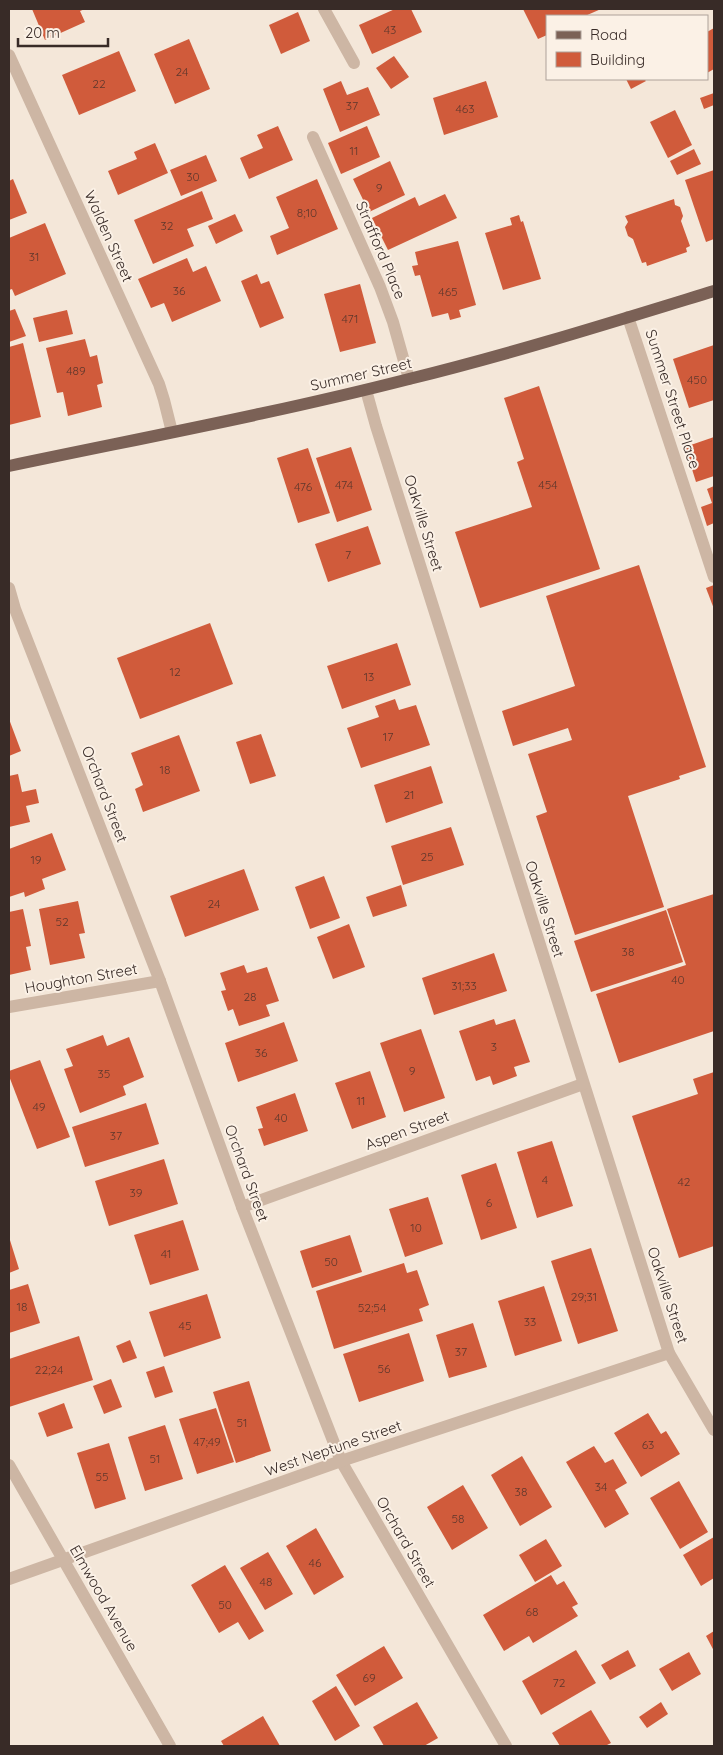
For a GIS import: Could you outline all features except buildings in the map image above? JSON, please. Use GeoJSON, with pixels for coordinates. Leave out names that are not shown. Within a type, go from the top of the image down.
{"type":"FeatureCollection","features":[{"type":"Feature","properties":{"kind":"main road","name":"Summer Street"},"geometry":{"type":"LineString","coordinates":[[9,466],[409,380],[714,291]]}},
{"type":"Feature","properties":{"kind":"street"},"geometry":{"type":"LineString","coordinates":[[324,9],[354,62]]}},
{"type":"Feature","properties":{"kind":"street","name":"Walden Street"},"geometry":{"type":"LineString","coordinates":[[9,55],[158,384],[172,432]]}},
{"type":"Feature","properties":{"kind":"street","name":"Strafford Place"},"geometry":{"type":"LineString","coordinates":[[313,137],[384,296],[409,380]]}},
{"type":"Feature","properties":{"kind":"street","name":"Summer Street Place"},"geometry":{"type":"LineString","coordinates":[[628,317],[714,577]]}},
{"type":"Feature","properties":{"kind":"street","name":"Oakville Street"},"geometry":{"type":"LineString","coordinates":[[366,390],[669,1353],[714,1430]]}},
{"type":"Feature","properties":{"kind":"street","name":"Orchard Street"},"geometry":{"type":"LineString","coordinates":[[9,588],[160,980],[242,1207],[341,1461],[506,1746]]}},
{"type":"Feature","properties":{"kind":"street","name":"Houghton Street"},"geometry":{"type":"LineString","coordinates":[[9,1007],[160,980]]}},
{"type":"Feature","properties":{"kind":"street","name":"Aspen Street"},"geometry":{"type":"LineString","coordinates":[[242,1207],[583,1084]]}},
{"type":"Feature","properties":{"kind":"street","name":"West Neptune Street"},"geometry":{"type":"LineString","coordinates":[[9,1579],[341,1461],[669,1353]]}},
{"type":"Feature","properties":{"kind":"street","name":"Elmwood Avenue"},"geometry":{"type":"LineString","coordinates":[[9,1465],[170,1746]]}}]}
